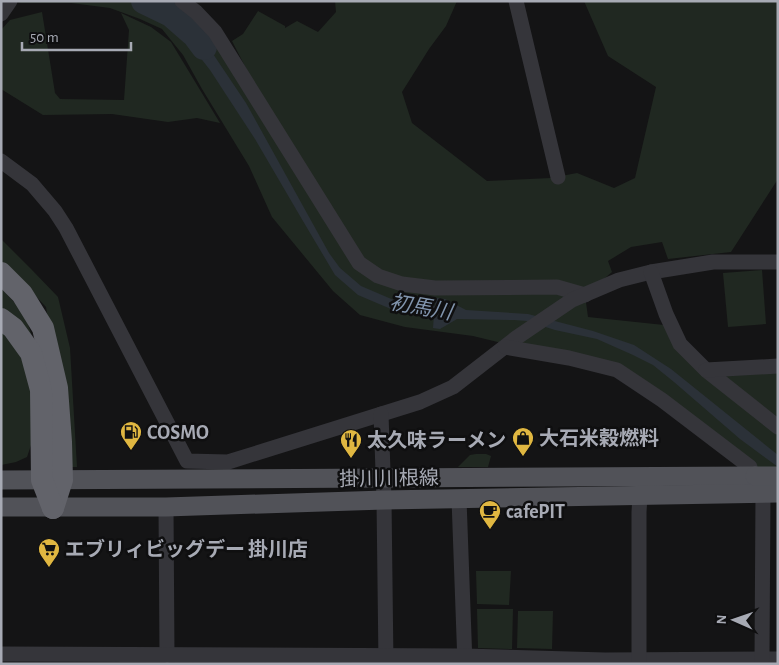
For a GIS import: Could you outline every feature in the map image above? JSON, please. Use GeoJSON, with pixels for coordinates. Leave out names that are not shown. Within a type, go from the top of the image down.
{"type":"FeatureCollection","features":[{"type":"Feature","properties":{"kind":"highway"},"geometry":{"type":"LineString","coordinates":[[1,273],[22,294],[44,328],[57,388],[61,442],[52,480]]}},
{"type":"Feature","properties":{"kind":"highway"},"geometry":{"type":"LineString","coordinates":[[1,319],[13,328],[30,353],[41,390],[52,480],[53,508]]}},
{"type":"Feature","properties":{"kind":"main road","name":"掛川川根線"},"geometry":{"type":"LineString","coordinates":[[1,480],[383,478],[752,472],[773,489]]}},
{"type":"Feature","properties":{"kind":"main road","name":"掛川川根線"},"geometry":{"type":"LineString","coordinates":[[1,507],[166,508],[384,500],[640,496],[773,489]]}},
{"type":"Feature","properties":{"kind":"street"},"geometry":{"type":"LineString","coordinates":[[182,1],[196,12],[215,32],[359,262],[378,276],[402,284],[435,288],[558,287],[579,297]]}},
{"type":"Feature","properties":{"kind":"street"},"geometry":{"type":"LineString","coordinates":[[516,1],[558,176]]}},
{"type":"Feature","properties":{"kind":"street"},"geometry":{"type":"LineString","coordinates":[[1,162],[32,184],[66,228],[186,461],[228,462],[420,402],[453,387],[510,342],[579,297],[619,280],[651,272],[712,262],[778,262]]}},
{"type":"Feature","properties":{"kind":"street"},"geometry":{"type":"LineString","coordinates":[[651,272],[666,314],[680,344],[706,370],[778,427]]}},
{"type":"Feature","properties":{"kind":"street"},"geometry":{"type":"LineString","coordinates":[[510,342],[617,370],[662,400],[752,472]]}},
{"type":"Feature","properties":{"kind":"street"},"geometry":{"type":"LineString","coordinates":[[706,370],[778,366]]}},
{"type":"Feature","properties":{"kind":"street"},"geometry":{"type":"LineString","coordinates":[[381,414],[386,660]]}},
{"type":"Feature","properties":{"kind":"street"},"geometry":{"type":"LineString","coordinates":[[762,660],[773,489]]}},
{"type":"Feature","properties":{"kind":"street"},"geometry":{"type":"LineString","coordinates":[[638,660],[640,496]]}},
{"type":"Feature","properties":{"kind":"street"},"geometry":{"type":"LineString","coordinates":[[459,499],[464,660]]}},
{"type":"Feature","properties":{"kind":"street"},"geometry":{"type":"LineString","coordinates":[[166,508],[167,655]]}},
{"type":"Feature","properties":{"kind":"street"},"geometry":{"type":"LineString","coordinates":[[1,654],[605,662],[638,660],[737,662],[778,659]]}},
{"type":"Feature","properties":{"kind":"shaded area"},"geometry":{"type":"Polygon","coordinates":[[[13,1],[173,1],[185,10],[252,80],[232,41],[243,34],[258,11],[285,26],[285,28],[297,21],[318,32],[336,12],[335,1],[457,1],[446,26],[402,92],[412,123],[487,181],[551,178],[577,173],[614,188],[635,178],[656,87],[608,56],[584,1],[778,1],[778,179],[731,252],[668,259],[662,242],[631,247],[608,261],[612,272],[585,295],[588,317],[664,325],[778,433],[778,485],[620,372],[473,336],[405,327],[360,315],[333,291],[272,217],[249,166],[183,55],[162,29],[110,8],[71,3],[21,3],[13,1]]]}},
{"type":"Feature","properties":{"kind":"shaded area"},"geometry":{"type":"Polygon","coordinates":[[[42,12],[55,93],[60,99],[124,100],[129,30],[121,13],[151,27],[171,42],[220,123],[197,118],[168,122],[112,114],[43,115],[1,89],[1,30],[10,20],[42,12]]]}},
{"type":"Feature","properties":{"kind":"shaded area"},"geometry":{"type":"Polygon","coordinates":[[[1,239],[58,297],[70,348],[77,467],[68,467],[70,448],[46,307],[1,264],[1,239]]]}},
{"type":"Feature","properties":{"kind":"shaded area"},"geometry":{"type":"Polygon","coordinates":[[[762,270],[766,324],[728,327],[723,273],[762,270]]]}},
{"type":"Feature","properties":{"kind":"shaded area"},"geometry":{"type":"Polygon","coordinates":[[[1,288],[25,314],[33,340],[1,314],[1,288]]]}},
{"type":"Feature","properties":{"kind":"shaded area"},"geometry":{"type":"Polygon","coordinates":[[[1,331],[16,347],[28,372],[32,390],[31,445],[27,457],[16,462],[1,465],[1,331]]]}},
{"type":"Feature","properties":{"kind":"shaded area"},"geometry":{"type":"Polygon","coordinates":[[[778,367],[778,418],[722,374],[778,367]]]}},
{"type":"Feature","properties":{"kind":"shaded area"},"geometry":{"type":"Polygon","coordinates":[[[470,455],[491,456],[488,467],[458,467],[470,455]]]}},
{"type":"Feature","properties":{"kind":"shaded area"},"geometry":{"type":"Polygon","coordinates":[[[476,571],[511,571],[509,605],[477,604],[476,571]]]}},
{"type":"Feature","properties":{"kind":"shaded area"},"geometry":{"type":"Polygon","coordinates":[[[477,609],[513,609],[512,649],[478,648],[477,609]]]}},
{"type":"Feature","properties":{"kind":"shaded area"},"geometry":{"type":"Polygon","coordinates":[[[518,611],[553,611],[552,649],[517,648],[518,611]]]}},
{"type":"Feature","properties":{"kind":"water"},"geometry":{"type":"Polygon","coordinates":[[[183,15],[205,42],[246,103],[329,253],[340,268],[361,286],[396,301],[435,306],[436,298],[445,299],[466,310],[528,314],[593,331],[634,345],[671,369],[778,455],[778,467],[740,439],[653,365],[597,339],[555,330],[527,321],[514,320],[457,319],[440,329],[433,328],[434,315],[391,309],[358,295],[335,275],[255,139],[210,70],[177,28],[183,15]]]}},
{"type":"Feature","properties":{"kind":"waterway","name":"初馬川"},"geometry":{"type":"LineString","coordinates":[[144,1],[171,14],[195,35],[204,47]]}},
{"type":"Feature","properties":{"kind":"place","name":"COSMO"},"geometry":{"type":"Point","coordinates":[131,451]}},
{"type":"Feature","properties":{"kind":"place","name":"大石米穀燃料"},"geometry":{"type":"Point","coordinates":[523,457]}},
{"type":"Feature","properties":{"kind":"place","name":"太久味ラーメン"},"geometry":{"type":"Point","coordinates":[351,459]}},
{"type":"Feature","properties":{"kind":"place","name":"cafePIT"},"geometry":{"type":"Point","coordinates":[490,530]}},
{"type":"Feature","properties":{"kind":"place","name":"エブリィビッグデー 掛川店"},"geometry":{"type":"Point","coordinates":[49,568]}}]}
